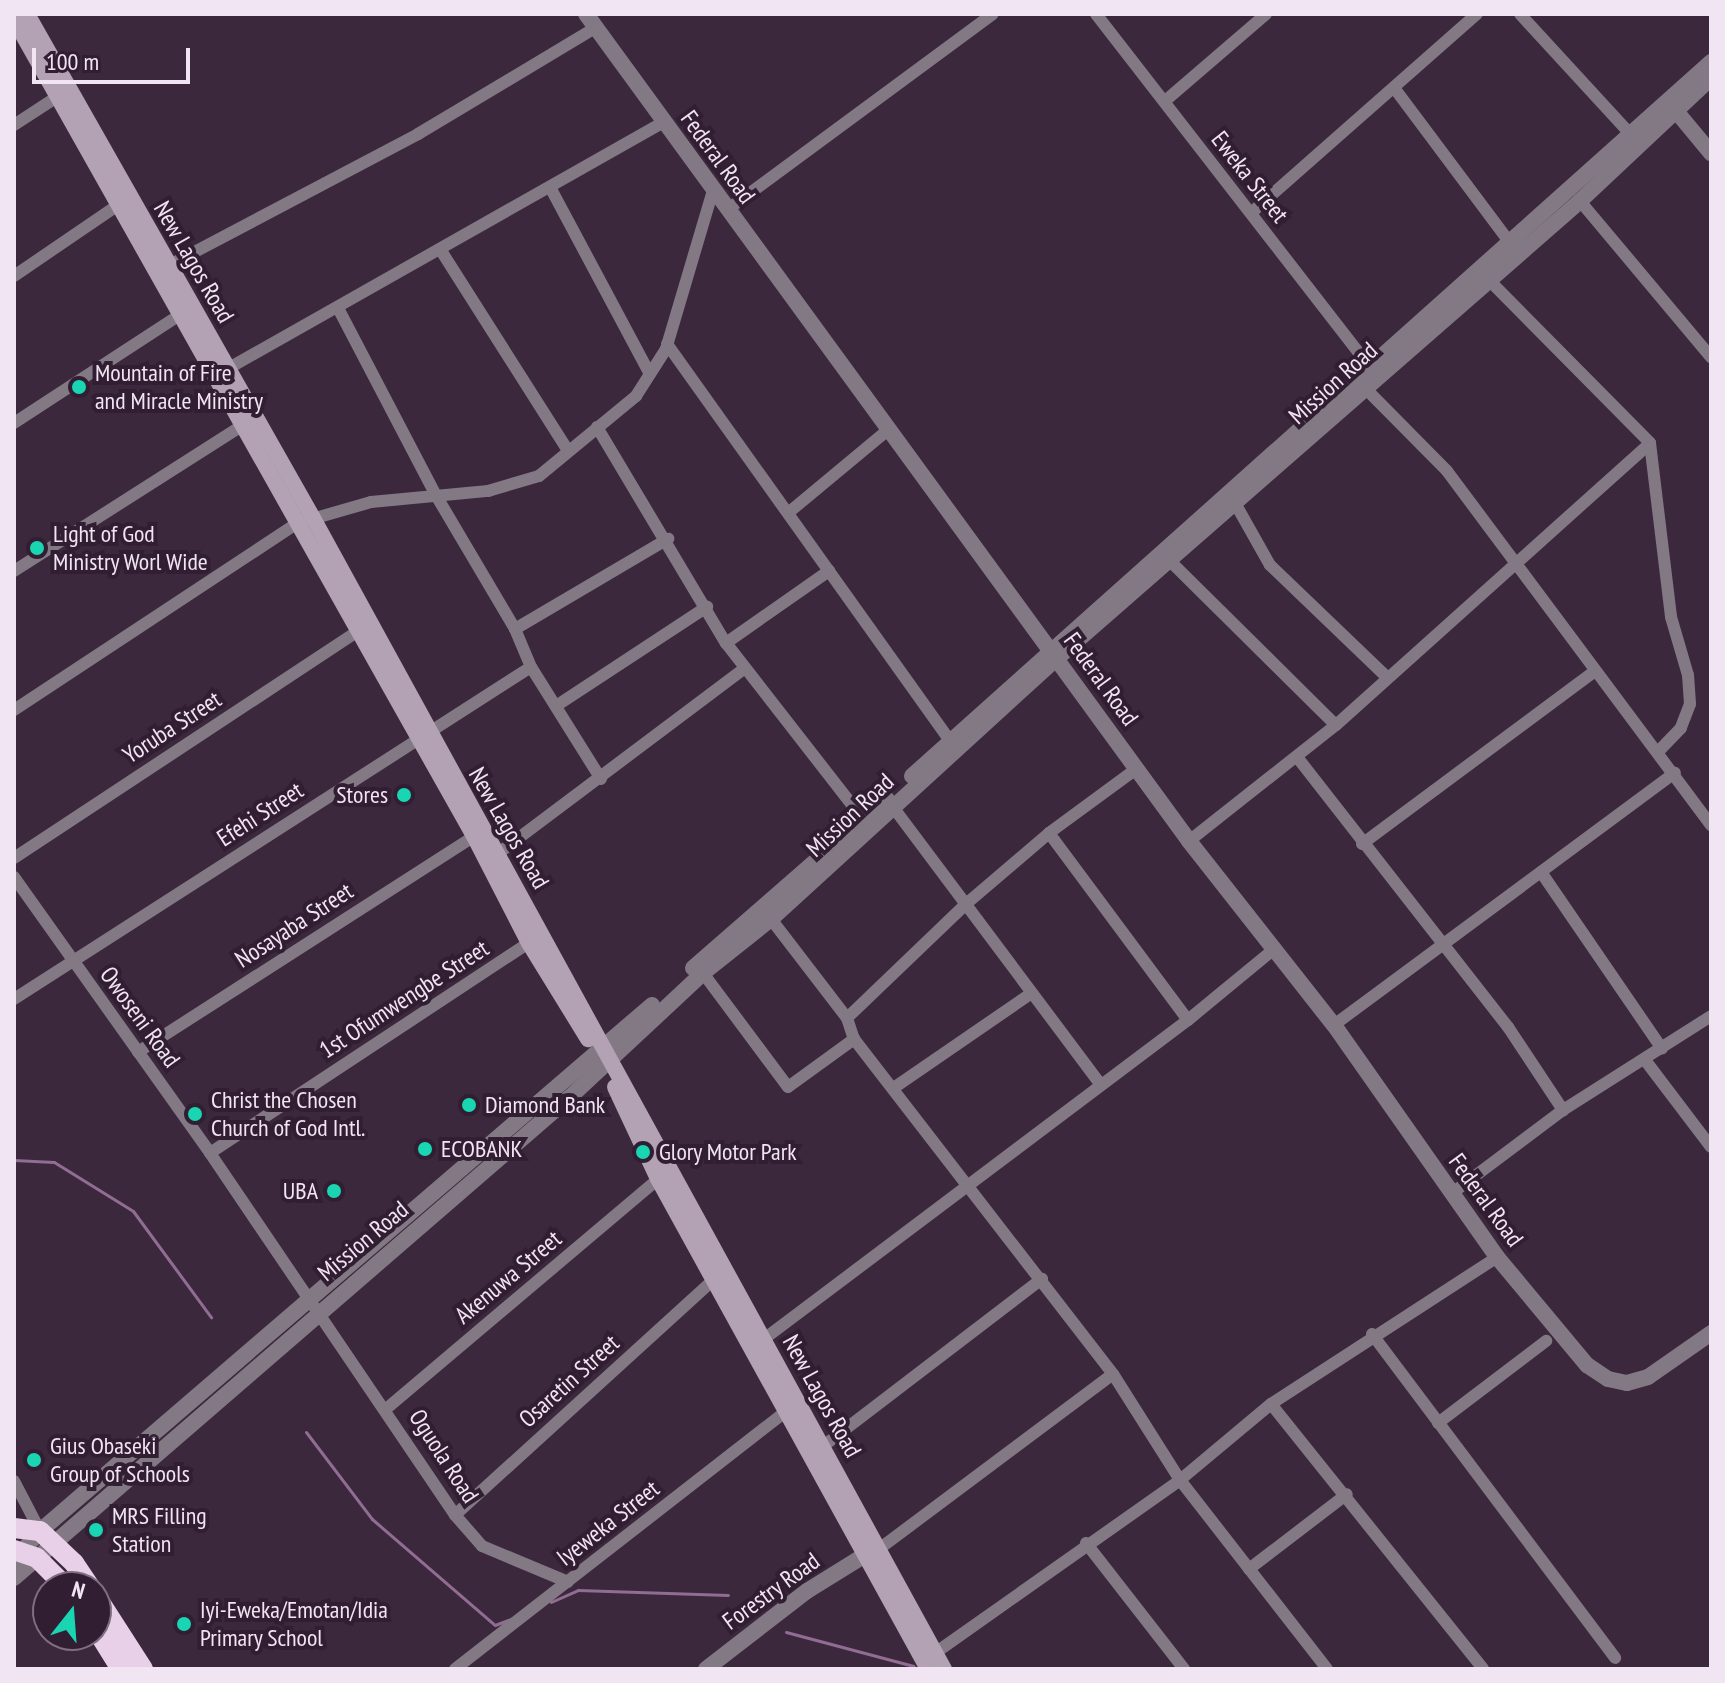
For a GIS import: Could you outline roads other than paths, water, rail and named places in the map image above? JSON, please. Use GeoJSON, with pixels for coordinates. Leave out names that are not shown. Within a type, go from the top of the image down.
{"type":"FeatureCollection","features":[{"type":"Feature","properties":{"kind":"highway"},"geometry":{"type":"LineString","coordinates":[[14,1528],[47,1537],[76,1571]]}},
{"type":"Feature","properties":{"kind":"highway"},"geometry":{"type":"LineString","coordinates":[[22,1555],[44,1571]]}},
{"type":"Feature","properties":{"kind":"highway"},"geometry":{"type":"LineString","coordinates":[[112,1621],[143,1669]]}},
{"type":"Feature","properties":{"kind":"highway"},"geometry":{"type":"LineString","coordinates":[[110,1651],[121,1669]]}},
{"type":"Feature","properties":{"kind":"main road","name":"New Lagos Road"},"geometry":{"type":"LineString","coordinates":[[27,14],[168,266],[229,368],[474,836],[492,858]]}},
{"type":"Feature","properties":{"kind":"main road","name":"New Lagos Road"},"geometry":{"type":"LineString","coordinates":[[14,19],[242,426],[306,520],[355,633],[421,735],[764,1339],[929,1661],[944,1669]]}},
{"type":"Feature","properties":{"kind":"main road","name":"New Lagos Road"},"geometry":{"type":"LineString","coordinates":[[604,1056],[658,1179],[786,1411],[872,1552]]}},
{"type":"Feature","properties":{"kind":"street"},"geometry":{"type":"LineString","coordinates":[[727,210],[993,14]]}},
{"type":"Feature","properties":{"kind":"street","name":"Eweka Street"},"geometry":{"type":"LineString","coordinates":[[1096,14],[1369,366]]}},
{"type":"Feature","properties":{"kind":"street"},"geometry":{"type":"LineString","coordinates":[[1251,213],[1477,14]]}},
{"type":"Feature","properties":{"kind":"street"},"geometry":{"type":"LineString","coordinates":[[1520,14],[1632,136]]}},
{"type":"Feature","properties":{"kind":"street"},"geometry":{"type":"LineString","coordinates":[[1165,101],[1259,17]]}},
{"type":"Feature","properties":{"kind":"street"},"geometry":{"type":"LineString","coordinates":[[168,266],[418,134],[590,21]]}},
{"type":"Feature","properties":{"kind":"street","name":"Federal Road"},"geometry":{"type":"LineString","coordinates":[[590,21],[1189,841],[1334,1025],[1497,1257],[1587,1365],[1608,1379],[1627,1383],[1648,1377],[1711,1333]]}},
{"type":"Feature","properties":{"kind":"street","name":"Mission Road"},"geometry":{"type":"LineString","coordinates":[[604,1056],[950,741],[1170,561],[1235,503],[1364,387],[1484,274],[1511,244],[1711,62]]}},
{"type":"Feature","properties":{"kind":"street","name":"Mission Road"},"geometry":{"type":"LineString","coordinates":[[14,1578],[22,1555],[47,1537],[604,1056],[771,919],[1053,654],[1369,366],[1580,201],[1711,78]]}},
{"type":"Feature","properties":{"kind":"street"},"geometry":{"type":"LineString","coordinates":[[1395,89],[1511,244]]}},
{"type":"Feature","properties":{"kind":"street"},"geometry":{"type":"LineString","coordinates":[[14,125],[57,97]]}},
{"type":"Feature","properties":{"kind":"street"},"geometry":{"type":"LineString","coordinates":[[1676,111],[1711,153]]}},
{"type":"Feature","properties":{"kind":"street"},"geometry":{"type":"LineString","coordinates":[[229,368],[663,122]]}},
{"type":"Feature","properties":{"kind":"street"},"geometry":{"type":"LineString","coordinates":[[550,187],[650,374]]}},
{"type":"Feature","properties":{"kind":"street"},"geometry":{"type":"LineString","coordinates":[[14,710],[306,520],[371,502],[488,491],[539,476],[636,396],[650,374],[667,344],[713,190]]}},
{"type":"Feature","properties":{"kind":"street"},"geometry":{"type":"LineString","coordinates":[[1580,201],[1711,357]]}},
{"type":"Feature","properties":{"kind":"street"},"geometry":{"type":"LineString","coordinates":[[14,276],[118,205]]}},
{"type":"Feature","properties":{"kind":"street"},"geometry":{"type":"LineString","coordinates":[[440,249],[568,451]]}},
{"type":"Feature","properties":{"kind":"street"},"geometry":{"type":"LineString","coordinates":[[1484,274],[1650,443],[1671,617],[1688,675],[1690,704],[1681,728],[1659,751]]}},
{"type":"Feature","properties":{"kind":"street"},"geometry":{"type":"LineString","coordinates":[[338,308],[437,497],[515,629],[531,667],[601,779]]}},
{"type":"Feature","properties":{"kind":"street"},"geometry":{"type":"LineString","coordinates":[[14,423],[181,314]]}},
{"type":"Feature","properties":{"kind":"street"},"geometry":{"type":"LineString","coordinates":[[667,344],[950,741]]}},
{"type":"Feature","properties":{"kind":"street"},"geometry":{"type":"LineString","coordinates":[[1364,387],[1447,471],[1595,671],[1659,751],[1711,825]]}},
{"type":"Feature","properties":{"kind":"street"},"geometry":{"type":"LineString","coordinates":[[14,571],[242,426]]}},
{"type":"Feature","properties":{"kind":"street"},"geometry":{"type":"LineString","coordinates":[[597,427],[668,539],[726,643],[864,820]]}},
{"type":"Feature","properties":{"kind":"street"},"geometry":{"type":"LineString","coordinates":[[788,513],[888,430]]}},
{"type":"Feature","properties":{"kind":"street"},"geometry":{"type":"LineString","coordinates":[[1189,841],[1336,725],[1517,566],[1650,443]]}},
{"type":"Feature","properties":{"kind":"street"},"geometry":{"type":"LineString","coordinates":[[1235,503],[1270,565],[1388,678]]}},
{"type":"Feature","properties":{"kind":"street"},"geometry":{"type":"LineString","coordinates":[[515,629],[668,539]]}},
{"type":"Feature","properties":{"kind":"street"},"geometry":{"type":"LineString","coordinates":[[1170,561],[1336,725]]}},
{"type":"Feature","properties":{"kind":"street"},"geometry":{"type":"LineString","coordinates":[[726,643],[829,571]]}},
{"type":"Feature","properties":{"kind":"street"},"geometry":{"type":"LineString","coordinates":[[556,706],[707,607]]}},
{"type":"Feature","properties":{"kind":"street","name":"Yoruba Street"},"geometry":{"type":"LineString","coordinates":[[14,858],[355,633]]}},
{"type":"Feature","properties":{"kind":"street","name":"Efehi Street"},"geometry":{"type":"LineString","coordinates":[[14,999],[531,667]]}},
{"type":"Feature","properties":{"kind":"street"},"geometry":{"type":"LineString","coordinates":[[492,858],[745,668]]}},
{"type":"Feature","properties":{"kind":"street"},"geometry":{"type":"LineString","coordinates":[[1362,844],[1595,671]]}},
{"type":"Feature","properties":{"kind":"street"},"geometry":{"type":"LineString","coordinates":[[1297,757],[1508,1027],[1563,1110]]}},
{"type":"Feature","properties":{"kind":"street"},"geometry":{"type":"LineString","coordinates":[[847,1018],[966,904],[1049,833],[1136,769]]}},
{"type":"Feature","properties":{"kind":"street"},"geometry":{"type":"LineString","coordinates":[[1334,1025],[1675,773]]}},
{"type":"Feature","properties":{"kind":"street"},"geometry":{"type":"LineString","coordinates":[[893,807],[1029,995],[1101,1085]]}},
{"type":"Feature","properties":{"kind":"street"},"geometry":{"type":"LineString","coordinates":[[1049,833],[1188,1020]]}},
{"type":"Feature","properties":{"kind":"street","name":"Nosayaba Street"},"geometry":{"type":"LineString","coordinates":[[138,1052],[474,836]]}},
{"type":"Feature","properties":{"kind":"street"},"geometry":{"type":"LineString","coordinates":[[1541,872],[1662,1049]]}},
{"type":"Feature","properties":{"kind":"street","name":"Owoseni Road"},"geometry":{"type":"LineString","coordinates":[[14,877],[210,1153],[314,1306]]}},
{"type":"Feature","properties":{"kind":"street"},"geometry":{"type":"LineString","coordinates":[[771,919],[847,1018],[854,1039],[895,1087],[1113,1374],[1180,1480],[1327,1669]]}},
{"type":"Feature","properties":{"kind":"street","name":"1st Ofumwengbe Street"},"geometry":{"type":"LineString","coordinates":[[210,1153],[535,938]]}},
{"type":"Feature","properties":{"kind":"street"},"geometry":{"type":"LineString","coordinates":[[764,1339],[967,1182],[1188,1020],[1273,950]]}},
{"type":"Feature","properties":{"kind":"street"},"geometry":{"type":"LineString","coordinates":[[703,973],[788,1087],[854,1039]]}},
{"type":"Feature","properties":{"kind":"street"},"geometry":{"type":"LineString","coordinates":[[895,1087],[1029,995]]}},
{"type":"Feature","properties":{"kind":"street"},"geometry":{"type":"LineString","coordinates":[[1451,1194],[1563,1110],[1711,1016]]}},
{"type":"Feature","properties":{"kind":"street"},"geometry":{"type":"LineString","coordinates":[[1645,1060],[1711,1147]]}},
{"type":"Feature","properties":{"kind":"street","name":"Akenuwa Street"},"geometry":{"type":"LineString","coordinates":[[386,1409],[658,1179]]}},
{"type":"Feature","properties":{"kind":"street"},"geometry":{"type":"LineString","coordinates":[[929,1661],[1086,1543],[1180,1480],[1271,1404],[1372,1334],[1497,1257]]}},
{"type":"Feature","properties":{"kind":"street"},"geometry":{"type":"LineString","coordinates":[[822,1447],[1042,1279]]}},
{"type":"Feature","properties":{"kind":"street","name":"Osaretin Street"},"geometry":{"type":"LineString","coordinates":[[455,1515],[713,1280]]}},
{"type":"Feature","properties":{"kind":"street","name":"Oguola Road"},"geometry":{"type":"LineString","coordinates":[[314,1306],[455,1515],[482,1546],[568,1582]]}},
{"type":"Feature","properties":{"kind":"street"},"geometry":{"type":"LineString","coordinates":[[1372,1334],[1615,1658]]}},
{"type":"Feature","properties":{"kind":"street"},"geometry":{"type":"LineString","coordinates":[[1438,1423],[1546,1341]]}},
{"type":"Feature","properties":{"kind":"street"},"geometry":{"type":"LineString","coordinates":[[872,1552],[1113,1374]]}},
{"type":"Feature","properties":{"kind":"street"},"geometry":{"type":"LineString","coordinates":[[1271,1404],[1347,1494],[1483,1669]]}},
{"type":"Feature","properties":{"kind":"street","name":"Iyeweka Street"},"geometry":{"type":"LineString","coordinates":[[455,1669],[786,1411]]}},
{"type":"Feature","properties":{"kind":"street"},"geometry":{"type":"LineString","coordinates":[[14,1481],[47,1537]]}},
{"type":"Feature","properties":{"kind":"street"},"geometry":{"type":"LineString","coordinates":[[1249,1569],[1347,1494]]}},
{"type":"Feature","properties":{"kind":"street"},"geometry":{"type":"LineString","coordinates":[[1086,1543],[1184,1669]]}},
{"type":"Feature","properties":{"kind":"street","name":"Forestry Road"},"geometry":{"type":"LineString","coordinates":[[706,1669],[807,1591],[872,1552]]}},
{"type":"Feature","properties":{"kind":"waterway"},"geometry":{"type":"LineString","coordinates":[[14,1160],[54,1162],[133,1211],[211,1317]]}},
{"type":"Feature","properties":{"kind":"waterway"},"geometry":{"type":"LineString","coordinates":[[306,1432],[372,1519],[495,1625],[511,1619]]}},
{"type":"Feature","properties":{"kind":"waterway"},"geometry":{"type":"LineString","coordinates":[[551,1602],[578,1590],[728,1595]]}},
{"type":"Feature","properties":{"kind":"waterway"},"geometry":{"type":"LineString","coordinates":[[786,1632],[914,1666]]}},
{"type":"Feature","properties":{"kind":"place","name":"Mountain of Fire and Miracle Ministry"},"geometry":{"type":"Point","coordinates":[79,387]}},
{"type":"Feature","properties":{"kind":"place","name":"Light of God Ministry Worl Wide"},"geometry":{"type":"Point","coordinates":[37,548]}},
{"type":"Feature","properties":{"kind":"place","name":"Stores"},"geometry":{"type":"Point","coordinates":[404,795]}},
{"type":"Feature","properties":{"kind":"place","name":"Diamond Bank"},"geometry":{"type":"Point","coordinates":[469,1105]}},
{"type":"Feature","properties":{"kind":"place","name":"Christ the Chosen Church of God Intl."},"geometry":{"type":"Point","coordinates":[195,1114]}},
{"type":"Feature","properties":{"kind":"place","name":"ECOBANK"},"geometry":{"type":"Point","coordinates":[425,1149]}},
{"type":"Feature","properties":{"kind":"place","name":"Glory Motor Park"},"geometry":{"type":"Point","coordinates":[643,1152]}},
{"type":"Feature","properties":{"kind":"place","name":"UBA"},"geometry":{"type":"Point","coordinates":[334,1191]}},
{"type":"Feature","properties":{"kind":"place","name":"Gius Obaseki Group of Schools"},"geometry":{"type":"Point","coordinates":[34,1460]}},
{"type":"Feature","properties":{"kind":"place","name":"MRS Filling Station"},"geometry":{"type":"Point","coordinates":[96,1530]}},
{"type":"Feature","properties":{"kind":"place","name":"Iyi-Eweka/Emotan/Idia Primary School"},"geometry":{"type":"Point","coordinates":[184,1624]}}]}
